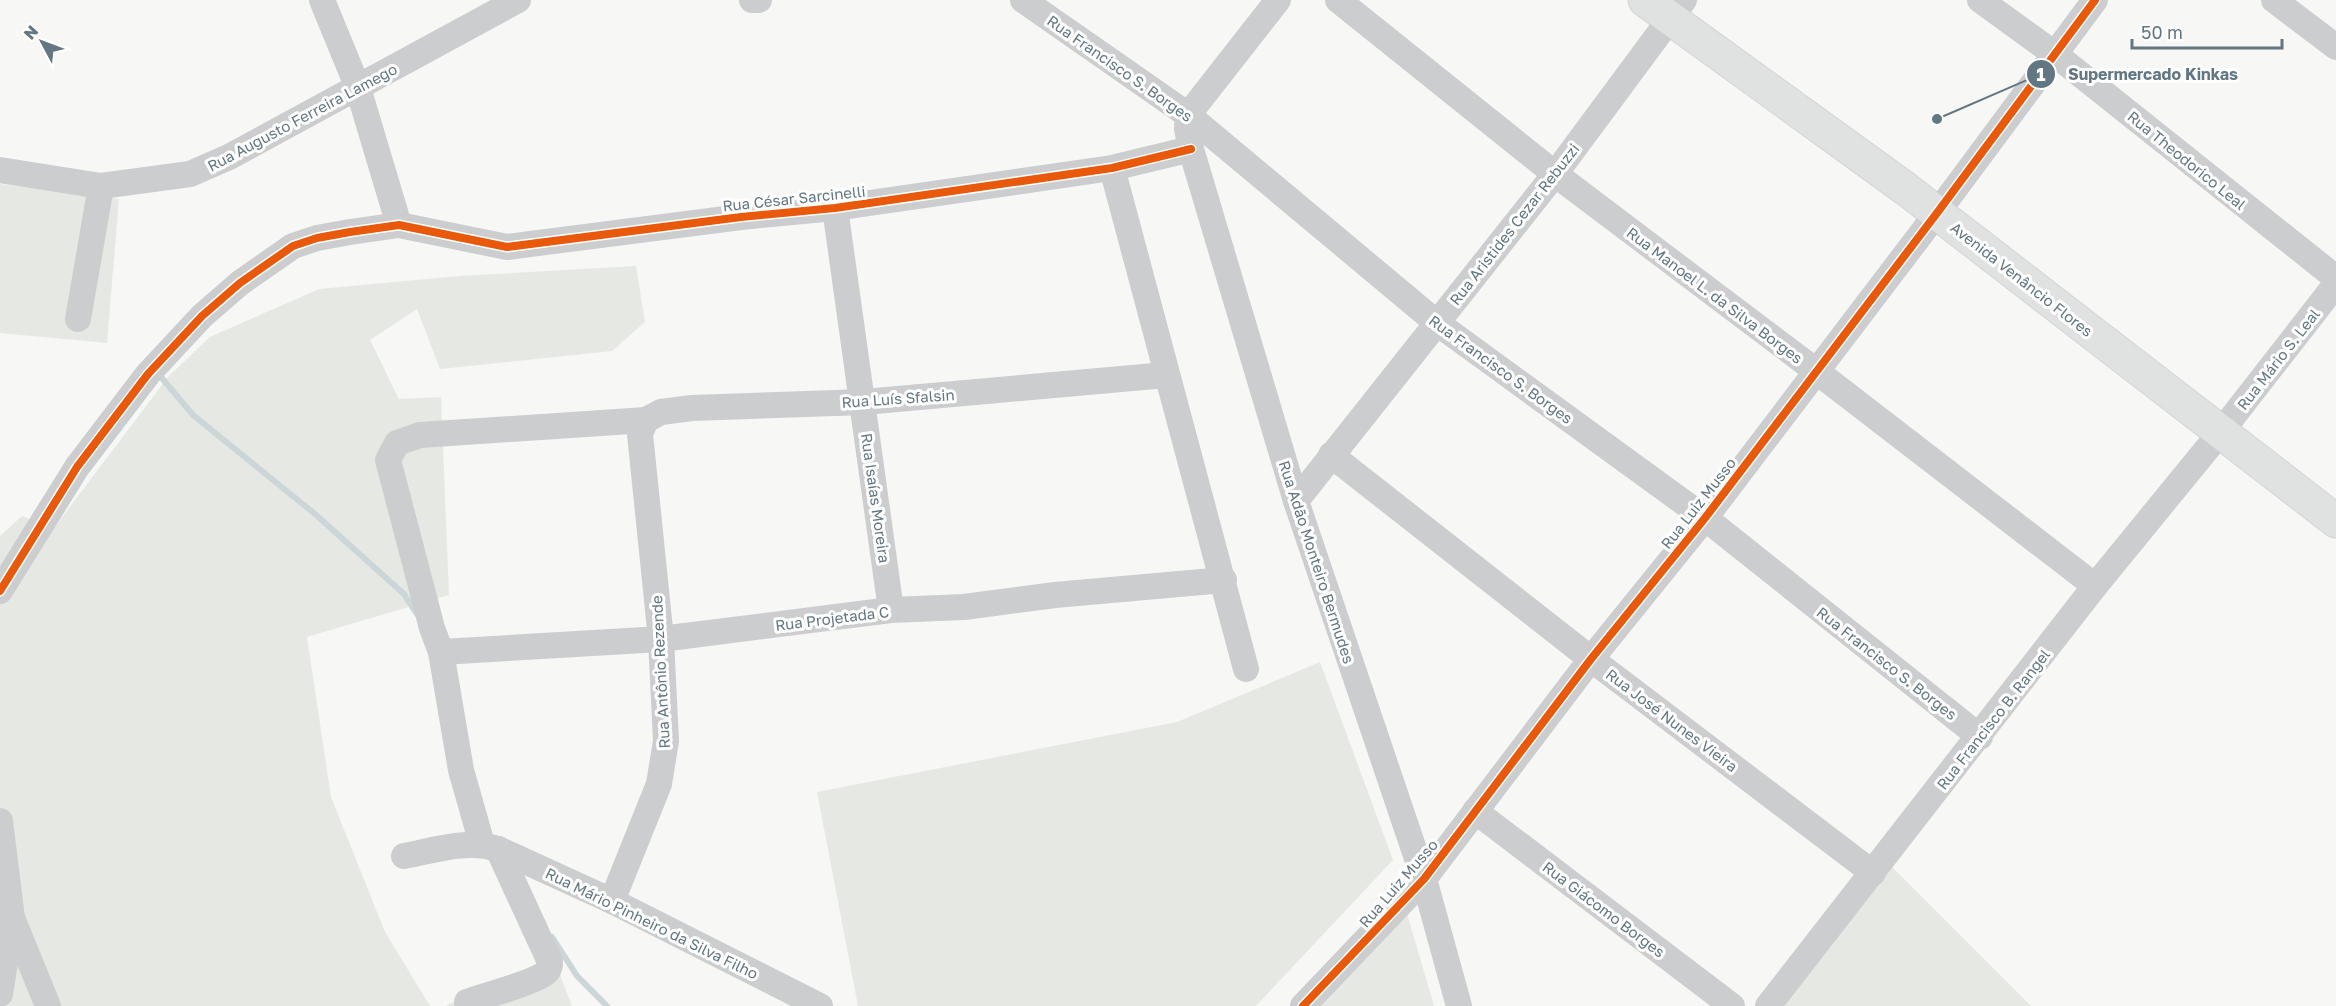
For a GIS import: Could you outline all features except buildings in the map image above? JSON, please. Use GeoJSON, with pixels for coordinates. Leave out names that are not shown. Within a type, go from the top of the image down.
{"type":"FeatureCollection","features":[{"type":"Feature","properties":{"kind":"main road","name":"Avenida Venâncio Flores"},"geometry":{"type":"LineString","coordinates":[[1666,6],[2336,521]]}},
{"type":"Feature","properties":{"kind":"street"},"geometry":{"type":"LineString","coordinates":[[0,591],[89,450],[148,374],[202,316],[240,283],[293,246],[317,238],[399,225],[358,88],[322,0]]}},
{"type":"Feature","properties":{"kind":"street","name":"Rua Augusto Ferreira Lamego"},"geometry":{"type":"LineString","coordinates":[[0,170],[101,186],[190,174],[229,158],[518,0]]}},
{"type":"Feature","properties":{"kind":"street"},"geometry":{"type":"LineString","coordinates":[[752,0],[759,0]]}},
{"type":"Feature","properties":{"kind":"street","name":"Rua Francisco S. Borges"},"geometry":{"type":"LineString","coordinates":[[1023,0],[1188,115],[1437,323],[1705,518],[1980,736]]}},
{"type":"Feature","properties":{"kind":"street"},"geometry":{"type":"LineString","coordinates":[[1188,115],[1278,0]]}},
{"type":"Feature","properties":{"kind":"street","name":"Rua Manoel L. da Silva Borges"},"geometry":{"type":"LineString","coordinates":[[1338,0],[1555,174],[2095,586]]}},
{"type":"Feature","properties":{"kind":"street","name":"Rua Theodorico Leal"},"geometry":{"type":"LineString","coordinates":[[1980,0],[2056,55],[2336,278]]}},
{"type":"Feature","properties":{"kind":"street","name":"Rua Luiz Musso"},"geometry":{"type":"LineString","coordinates":[[1303,1006],[1424,879],[1591,659],[1705,518],[2056,55],[2095,0]]}},
{"type":"Feature","properties":{"kind":"street"},"geometry":{"type":"LineString","coordinates":[[2274,0],[2336,47]]}},
{"type":"Feature","properties":{"kind":"street","name":"Rua Aristides Cezar Rebuzzi"},"geometry":{"type":"LineString","coordinates":[[1296,501],[1555,174],[1666,6]]}},
{"type":"Feature","properties":{"kind":"street","name":"Rua Adão Monteiro Bermudes"},"geometry":{"type":"LineString","coordinates":[[1188,115],[1187,129],[1191,149],[1296,501],[1424,879],[1459,1006]]}},
{"type":"Feature","properties":{"kind":"street","name":"Rua César Sarcinelli"},"geometry":{"type":"LineString","coordinates":[[399,225],[507,247],[741,217],[836,208],[1112,168],[1191,149]]}},
{"type":"Feature","properties":{"kind":"street"},"geometry":{"type":"LineString","coordinates":[[1112,168],[1246,669]]}},
{"type":"Feature","properties":{"kind":"street"},"geometry":{"type":"LineString","coordinates":[[78,319],[101,186]]}},
{"type":"Feature","properties":{"kind":"street","name":"Rua Isaías Moreira"},"geometry":{"type":"LineString","coordinates":[[836,208],[891,610]]}},
{"type":"Feature","properties":{"kind":"street","name":"Rua Mário S. Leal"},"geometry":{"type":"LineString","coordinates":[[2220,433],[2336,284]]}},
{"type":"Feature","properties":{"kind":"street","name":"Rua Luís Sfalsin"},"geometry":{"type":"LineString","coordinates":[[467,1002],[545,974],[550,962],[490,846],[461,770],[441,652],[432,628],[388,460],[397,443],[420,435],[643,427],[661,412],[692,408],[864,402],[1166,375]]}},
{"type":"Feature","properties":{"kind":"street","name":"Rua Antônio Rezende"},"geometry":{"type":"LineString","coordinates":[[612,901],[659,784],[666,741],[661,639],[643,427]]}},
{"type":"Feature","properties":{"kind":"street","name":"Rua Francisco B. Rangel"},"geometry":{"type":"LineString","coordinates":[[1768,1006],[2095,586],[2220,433]]}},
{"type":"Feature","properties":{"kind":"street","name":"Rua José Nunes Vieira"},"geometry":{"type":"LineString","coordinates":[[1331,455],[1591,659],[1873,873]]}},
{"type":"Feature","properties":{"kind":"street","name":"Rua Projetada C"},"geometry":{"type":"LineString","coordinates":[[441,652],[661,639],[891,610],[964,608],[1055,595],[1224,580]]}},
{"type":"Feature","properties":{"kind":"street","name":"Rua Giácomo Borges"},"geometry":{"type":"LineString","coordinates":[[1475,811],[1732,1006]]}},
{"type":"Feature","properties":{"kind":"street"},"geometry":{"type":"LineString","coordinates":[[0,821],[12,918],[48,1006]]}},
{"type":"Feature","properties":{"kind":"street"},"geometry":{"type":"LineString","coordinates":[[404,856],[490,846]]}},
{"type":"Feature","properties":{"kind":"street","name":"Rua Mário Pinheiro da Silva Filho"},"geometry":{"type":"LineString","coordinates":[[490,846],[612,901],[820,1006]]}},
{"type":"Feature","properties":{"kind":"street"},"geometry":{"type":"LineString","coordinates":[[0,994],[12,918]]}},
{"type":"Feature","properties":{"kind":"shaded area"},"geometry":{"type":"Polygon","coordinates":[[[0,184],[119,199],[107,343],[0,333],[0,184]]]}},
{"type":"Feature","properties":{"kind":"shaded area"},"geometry":{"type":"Polygon","coordinates":[[[636,266],[645,322],[612,351],[440,369],[417,309],[370,340],[399,399],[441,397],[449,595],[307,637],[331,797],[385,932],[430,1006],[0,1006],[0,536],[22,516],[53,529],[168,377],[210,337],[319,289],[460,276],[636,266]]]}},
{"type":"Feature","properties":{"kind":"shaded area"},"geometry":{"type":"Polygon","coordinates":[[[1320,662],[1393,860],[1256,1006],[858,1006],[817,792],[1177,722],[1320,662]]]}},
{"type":"Feature","properties":{"kind":"shaded area"},"geometry":{"type":"Polygon","coordinates":[[[1892,867],[2031,1006],[1780,1006],[1892,867]]]}},
{"type":"Feature","properties":{"kind":"shaded area"},"geometry":{"type":"Polygon","coordinates":[[[1403,900],[1434,1006],[1305,1006],[1403,900]]]}},
{"type":"Feature","properties":{"kind":"shaded area"},"geometry":{"type":"Polygon","coordinates":[[[553,957],[572,1006],[445,1006],[553,957]]]}},
{"type":"Feature","properties":{"kind":"waterway"},"geometry":{"type":"LineString","coordinates":[[161,377],[193,415],[315,514],[404,594],[417,614]]}},
{"type":"Feature","properties":{"kind":"waterway"},"geometry":{"type":"LineString","coordinates":[[552,937],[577,976],[607,1006]]}},
{"type":"Feature","properties":{"kind":"cycle path"},"geometry":{"type":"LineString","coordinates":[[1303,1006],[1424,879],[1591,659],[1705,518],[1937,213],[2095,0]]}},
{"type":"Feature","properties":{"kind":"cycle path"},"geometry":{"type":"LineString","coordinates":[[0,591],[77,467],[148,374],[202,316],[240,283],[293,246],[317,238],[399,225],[507,247],[741,217],[835,208],[1112,168],[1191,149]]}},
{"type":"Feature","properties":{"kind":"place","name":"Supermercado Kinkas"},"geometry":{"type":"Point","coordinates":[1937,119]}}]}
